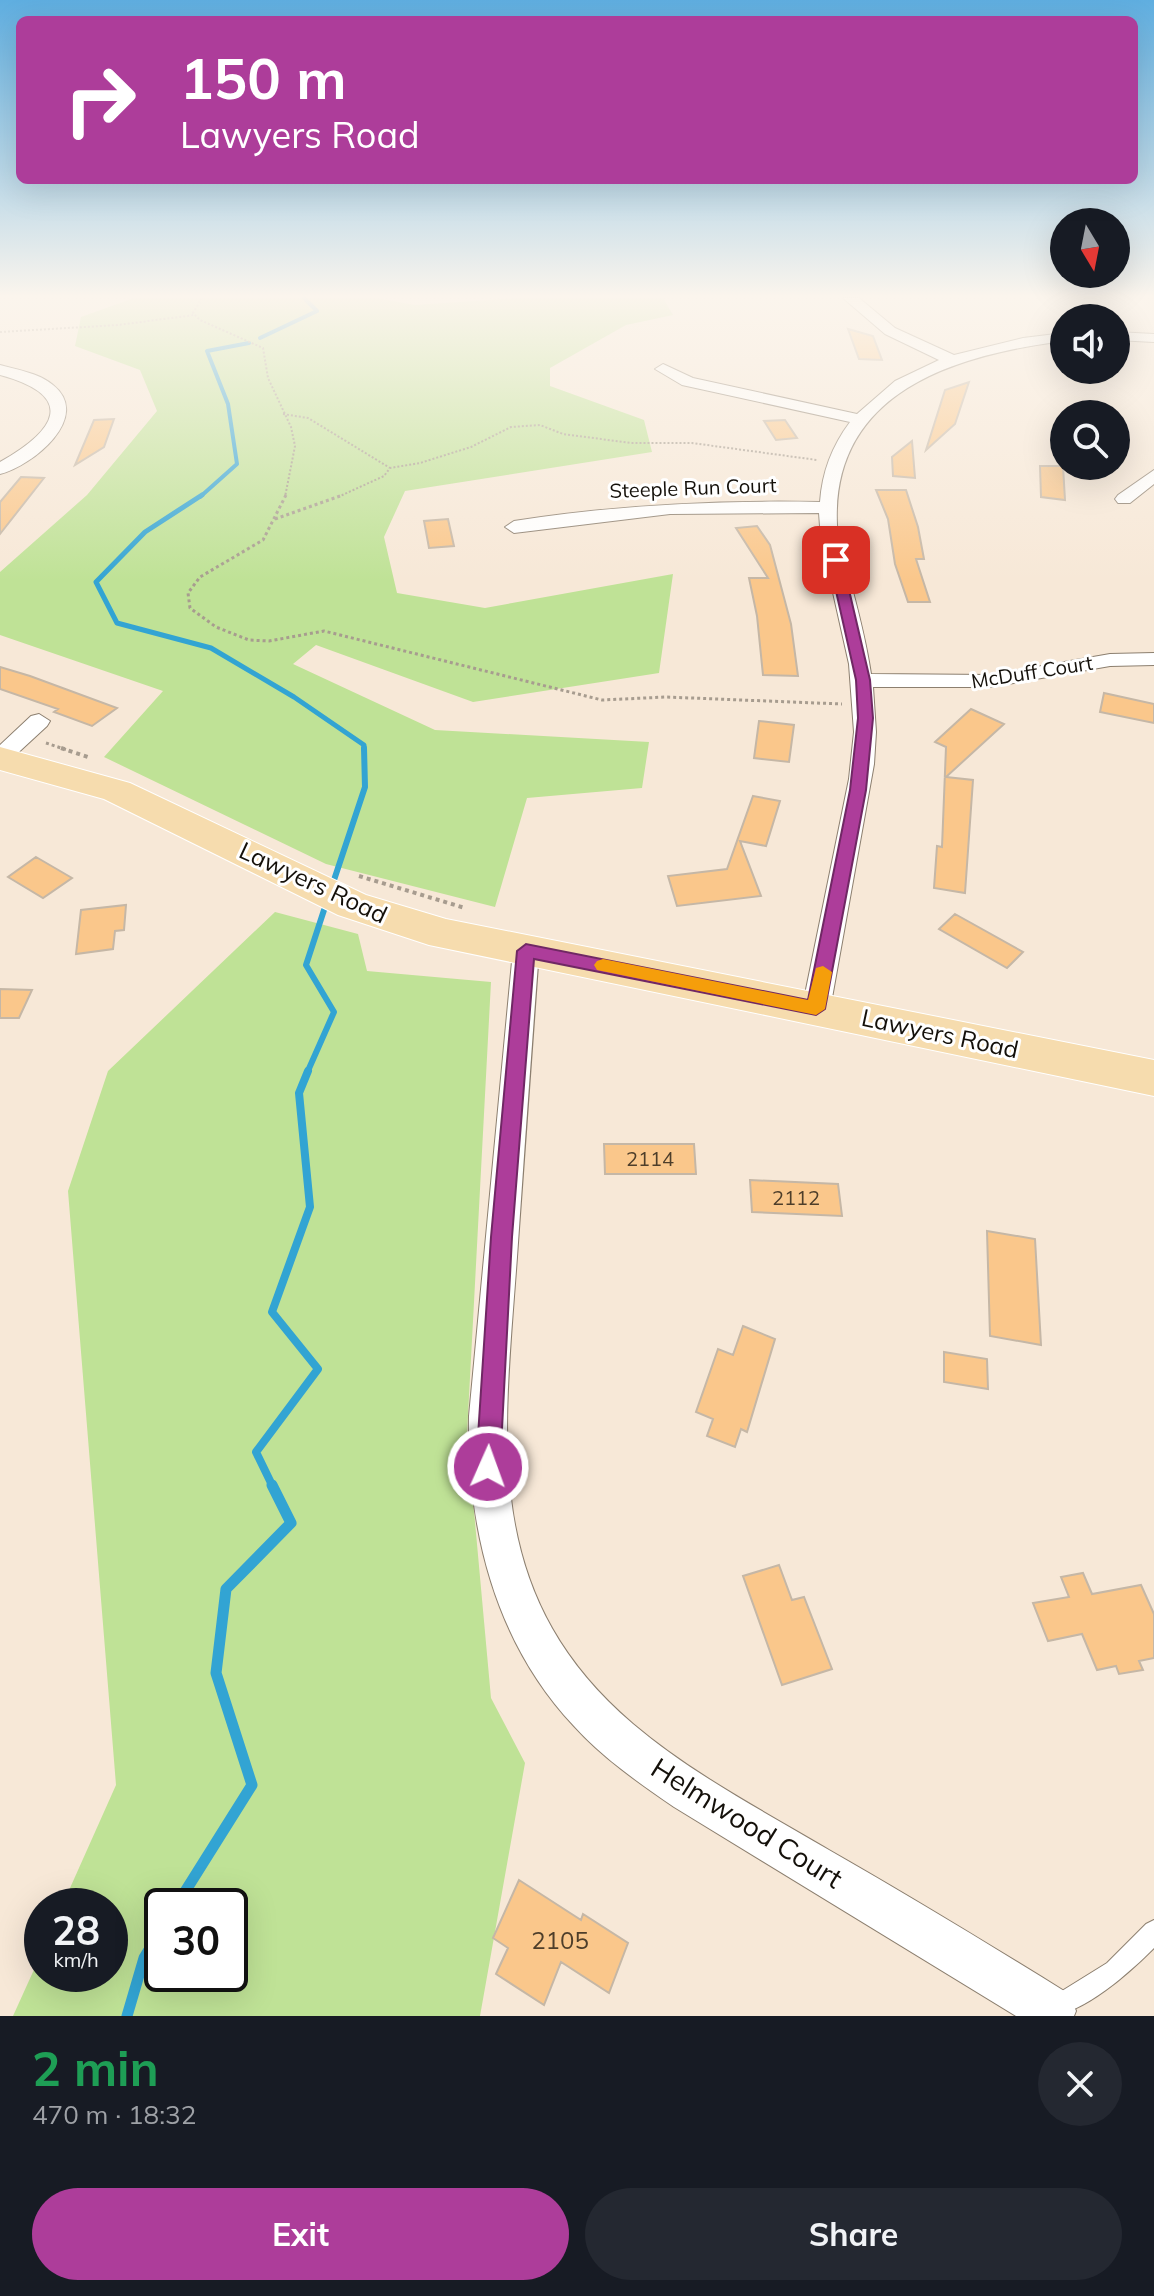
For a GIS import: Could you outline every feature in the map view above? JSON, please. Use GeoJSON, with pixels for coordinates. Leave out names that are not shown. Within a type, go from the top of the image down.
{"type":"FeatureCollection","features":[{"type":"Feature","properties":{"kind":"main road","name":"Lawyers Road"},"geometry":{"type":"LineString","coordinates":[[16,742],[295,879],[393,920],[526,951],[1154,1078]]}},
{"type":"Feature","properties":{"kind":"street"},"geometry":{"type":"LineString","coordinates":[[0,469],[21,459],[48,437],[56,426],[61,409],[50,392]]}},
{"type":"Feature","properties":{"kind":"street"},"geometry":{"type":"LineString","coordinates":[[734,392],[862,420]]}},
{"type":"Feature","properties":{"kind":"street"},"geometry":{"type":"LineString","coordinates":[[816,1009],[860,779],[864,705],[863,680],[828,530],[827,508],[835,462],[846,439],[892,392]]}},
{"type":"Feature","properties":{"kind":"street"},"geometry":{"type":"LineString","coordinates":[[1124,499],[1154,475]]}},
{"type":"Feature","properties":{"kind":"street","name":"Steeple Run Court"},"geometry":{"type":"LineString","coordinates":[[514,527],[589,514],[678,506],[827,508]]}},
{"type":"Feature","properties":{"kind":"street","name":"McDuff Court"},"geometry":{"type":"LineString","coordinates":[[863,680],[991,681],[1110,660],[1154,659]]}},
{"type":"Feature","properties":{"kind":"street","name":"Helmwood Court"},"geometry":{"type":"LineString","coordinates":[[526,951],[500,1256],[488,1467],[500,1548],[511,1588],[534,1638],[569,1690],[616,1737],[673,1782],[919,1927],[1052,2011]]}},
{"type":"Feature","properties":{"kind":"lane"},"geometry":{"type":"LineString","coordinates":[[1052,2011],[1115,1971],[1154,1932]]}},
{"type":"Feature","properties":{"kind":"path"},"geometry":{"type":"LineString","coordinates":[[274,392],[291,427],[295,446],[285,499],[263,540],[200,577],[188,593],[190,608],[204,620],[254,642],[266,642],[309,630],[324,631],[602,700],[666,697],[864,705]]}},
{"type":"Feature","properties":{"kind":"path"},"geometry":{"type":"LineString","coordinates":[[283,414],[308,418],[390,468],[420,463],[471,447],[511,427],[540,425],[563,434],[631,443],[692,443],[835,462]]}},
{"type":"Feature","properties":{"kind":"path"},"geometry":{"type":"LineString","coordinates":[[275,519],[316,507],[384,476],[390,468]]}},
{"type":"Feature","properties":{"kind":"path"},"geometry":{"type":"LineString","coordinates":[[16,742],[104,763]]}},
{"type":"Feature","properties":{"kind":"path"},"geometry":{"type":"LineString","coordinates":[[352,873],[476,911]]}},
{"type":"Feature","properties":{"kind":"green space"},"geometry":{"type":"Polygon","coordinates":[[[149,392],[567,392],[644,420],[652,452],[405,491],[384,537],[397,593],[485,608],[673,574],[659,673],[473,702],[316,645],[293,664],[435,730],[649,742],[642,788],[527,798],[495,907],[326,864],[104,757],[163,691],[0,635],[0,572],[87,495],[157,411],[149,392]]]}},
{"type":"Feature","properties":{"kind":"green space"},"geometry":{"type":"Polygon","coordinates":[[[275,912],[358,934],[367,971],[491,982],[467,1434],[491,1698],[525,1763],[480,2016],[13,2016],[24,1992],[128,1992],[128,1888],[70,1888],[116,1785],[68,1191],[108,1071],[275,912]]]}},
{"type":"Feature","properties":{"kind":"building"},"geometry":{"type":"Polygon","coordinates":[[[944,392],[966,392],[955,424],[926,450],[944,392]]]}},
{"type":"Feature","properties":{"kind":"building"},"geometry":{"type":"Polygon","coordinates":[[[114,419],[104,447],[75,465],[94,420],[114,419]]]}},
{"type":"Feature","properties":{"kind":"building"},"geometry":{"type":"Polygon","coordinates":[[[785,420],[797,438],[776,440],[764,421],[785,420]]]}},
{"type":"Feature","properties":{"kind":"building"},"geometry":{"type":"Polygon","coordinates":[[[912,441],[915,478],[893,476],[892,457],[912,441]]]}},
{"type":"Feature","properties":{"kind":"building"},"geometry":{"type":"Polygon","coordinates":[[[1040,466],[1050,466],[1050,480],[1064,480],[1065,500],[1041,497],[1040,466]]]}},
{"type":"Feature","properties":{"kind":"building"},"geometry":{"type":"Polygon","coordinates":[[[21,477],[44,478],[0,534],[0,502],[21,477]]]}},
{"type":"Feature","properties":{"kind":"building"},"geometry":{"type":"Polygon","coordinates":[[[876,490],[906,490],[924,559],[916,559],[930,602],[908,602],[895,564],[888,519],[876,490]]]}},
{"type":"Feature","properties":{"kind":"building"},"geometry":{"type":"Polygon","coordinates":[[[448,519],[454,546],[429,548],[424,521],[448,519]]]}},
{"type":"Feature","properties":{"kind":"building"},"geometry":{"type":"Polygon","coordinates":[[[757,526],[770,545],[791,624],[798,676],[763,675],[757,616],[749,578],[768,578],[736,528],[757,526]]]}},
{"type":"Feature","properties":{"kind":"building"},"geometry":{"type":"Polygon","coordinates":[[[0,667],[117,708],[92,726],[54,712],[58,709],[0,689],[0,667]]]}},
{"type":"Feature","properties":{"kind":"building"},"geometry":{"type":"Polygon","coordinates":[[[1104,693],[1154,704],[1154,723],[1100,712],[1104,693]]]}},
{"type":"Feature","properties":{"kind":"building"},"geometry":{"type":"Polygon","coordinates":[[[971,709],[1004,724],[946,777],[973,780],[965,893],[934,888],[937,846],[942,847],[946,747],[935,742],[971,709]]]}},
{"type":"Feature","properties":{"kind":"building"},"geometry":{"type":"Polygon","coordinates":[[[759,721],[794,725],[789,762],[754,758],[759,721]]]}},
{"type":"Feature","properties":{"kind":"building"},"geometry":{"type":"Polygon","coordinates":[[[753,796],[780,801],[766,846],[740,841],[761,896],[677,906],[668,876],[727,869],[753,796]]]}},
{"type":"Feature","properties":{"kind":"building"},"geometry":{"type":"Polygon","coordinates":[[[36,857],[72,878],[43,898],[8,877],[36,857]]]}},
{"type":"Feature","properties":{"kind":"building"},"geometry":{"type":"Polygon","coordinates":[[[126,905],[124,930],[115,931],[113,949],[76,954],[81,910],[126,905]]]}},
{"type":"Feature","properties":{"kind":"building"},"geometry":{"type":"Polygon","coordinates":[[[955,914],[1023,952],[1007,968],[939,929],[955,914]]]}},
{"type":"Feature","properties":{"kind":"building"},"geometry":{"type":"Polygon","coordinates":[[[0,989],[32,990],[19,1018],[0,1018],[0,989]]]}},
{"type":"Feature","properties":{"kind":"building"},"geometry":{"type":"Polygon","coordinates":[[[604,1144],[694,1144],[696,1174],[605,1174],[604,1144]]]}},
{"type":"Feature","properties":{"kind":"building"},"geometry":{"type":"Polygon","coordinates":[[[750,1180],[838,1184],[842,1216],[752,1212],[750,1180]]]}},
{"type":"Feature","properties":{"kind":"building"},"geometry":{"type":"Polygon","coordinates":[[[987,1231],[1035,1239],[1041,1345],[990,1336],[987,1231]]]}},
{"type":"Feature","properties":{"kind":"building"},"geometry":{"type":"Polygon","coordinates":[[[743,1326],[775,1339],[747,1432],[741,1429],[735,1447],[707,1436],[713,1419],[696,1412],[718,1349],[733,1355],[743,1326]]]}},
{"type":"Feature","properties":{"kind":"building"},"geometry":{"type":"Polygon","coordinates":[[[944,1352],[987,1359],[988,1389],[944,1382],[944,1352]]]}},
{"type":"Feature","properties":{"kind":"building"},"geometry":{"type":"Polygon","coordinates":[[[779,1565],[792,1600],[804,1597],[832,1669],[782,1685],[743,1576],[779,1565]]]}},
{"type":"Feature","properties":{"kind":"building"},"geometry":{"type":"Polygon","coordinates":[[[1083,1573],[1092,1594],[1141,1585],[1154,1614],[1154,1658],[1139,1661],[1143,1670],[1119,1674],[1116,1666],[1097,1670],[1082,1634],[1048,1641],[1033,1603],[1069,1597],[1061,1577],[1083,1573]]]}},
{"type":"Feature","properties":{"kind":"building"},"geometry":{"type":"Polygon","coordinates":[[[519,1880],[581,1920],[583,1914],[628,1943],[609,1993],[561,1962],[544,2005],[496,1974],[508,1948],[493,1938],[519,1880]]]}},
{"type":"Feature","properties":{"kind":"waterway"},"geometry":{"type":"LineString","coordinates":[[200,497],[237,464],[228,404],[223,392]]}},
{"type":"Feature","properties":{"kind":"waterway"},"geometry":{"type":"LineString","coordinates":[[202,495],[145,532],[96,582],[117,623],[211,648],[294,697],[364,745],[364,748]]}},
{"type":"Feature","properties":{"kind":"waterway"},"geometry":{"type":"LineString","coordinates":[[334,880],[365,787],[364,748]]}},
{"type":"Feature","properties":{"kind":"waterway"},"geometry":{"type":"LineString","coordinates":[[307,1073],[334,1012],[306,965],[324,910]]}},
{"type":"Feature","properties":{"kind":"waterway"},"geometry":{"type":"LineString","coordinates":[[273,1487],[256,1452],[318,1369],[272,1312],[310,1207],[299,1093],[308,1071]]}},
{"type":"Feature","properties":{"kind":"waterway"},"geometry":{"type":"LineString","coordinates":[[187,1888],[252,1785],[216,1673],[226,1589],[291,1523],[273,1487]]}},
{"type":"Feature","properties":{"kind":"waterway"},"geometry":{"type":"LineString","coordinates":[[127,2016],[144,1958]]}},
{"type":"Feature","properties":{"kind":"slow traffic"},"geometry":{"type":"LineString","coordinates":[[603,965],[816,1009],[823,972]]}},
{"type":"Feature","properties":{"kind":"route"},"geometry":{"type":"LineString","coordinates":[[488,1467],[502,1237],[526,951],[816,1009],[858,790],[865,718],[863,680],[836,560]]}}]}
